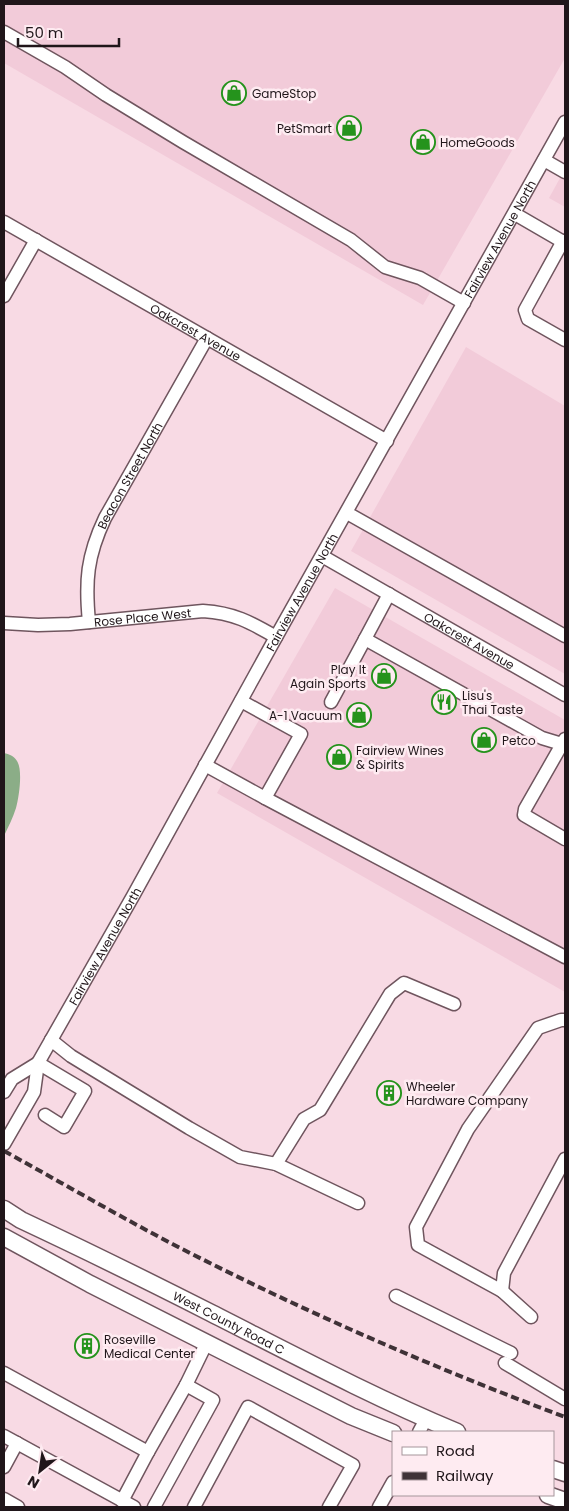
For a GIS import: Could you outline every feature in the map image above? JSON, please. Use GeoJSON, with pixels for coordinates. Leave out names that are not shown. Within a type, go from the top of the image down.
{"type":"FeatureCollection","features":[{"type":"Feature","properties":{"kind":"main road","name":"West County Road C"},"geometry":{"type":"LineString","coordinates":[[4,1209],[21,1220],[147,1280],[280,1348],[422,1426],[451,1431]]}},
{"type":"Feature","properties":{"kind":"main road"},"geometry":{"type":"LineString","coordinates":[[4,1237],[206,1344],[351,1416],[392,1432]]}},
{"type":"Feature","properties":{"kind":"main road"},"geometry":{"type":"LineString","coordinates":[[551,1496],[565,1501]]}},
{"type":"Feature","properties":{"kind":"street"},"geometry":{"type":"LineString","coordinates":[[4,32],[65,67],[176,138],[351,240],[385,266],[420,278],[464,303]]}},
{"type":"Feature","properties":{"kind":"street","name":"Fairview Avenue North"},"geometry":{"type":"LineString","coordinates":[[4,1144],[34,1092],[38,1063],[565,122]]}},
{"type":"Feature","properties":{"kind":"street"},"geometry":{"type":"LineString","coordinates":[[544,160],[565,172]]}},
{"type":"Feature","properties":{"kind":"street"},"geometry":{"type":"LineString","coordinates":[[514,214],[564,242],[525,310],[528,319],[565,340]]}},
{"type":"Feature","properties":{"kind":"street","name":"Oakcrest Avenue"},"geometry":{"type":"LineString","coordinates":[[4,222],[387,441]]}},
{"type":"Feature","properties":{"kind":"street"},"geometry":{"type":"LineString","coordinates":[[4,296],[36,240]]}},
{"type":"Feature","properties":{"kind":"street","name":"Beacon Street North"},"geometry":{"type":"LineString","coordinates":[[88,622],[86,582],[89,559],[96,538],[105,518],[207,338]]}},
{"type":"Feature","properties":{"kind":"street"},"geometry":{"type":"LineString","coordinates":[[346,513],[565,636]]}},
{"type":"Feature","properties":{"kind":"street","name":"Oakcrest Avenue"},"geometry":{"type":"LineString","coordinates":[[322,556],[565,695]]}},
{"type":"Feature","properties":{"kind":"street"},"geometry":{"type":"LineString","coordinates":[[331,702],[388,594]]}},
{"type":"Feature","properties":{"kind":"street","name":"Rose Place West"},"geometry":{"type":"LineString","coordinates":[[4,623],[38,625],[196,612],[220,612],[238,616],[276,637]]}},
{"type":"Feature","properties":{"kind":"street"},"geometry":{"type":"LineString","coordinates":[[366,638],[542,738],[564,743],[525,809],[524,815],[565,839]]}},
{"type":"Feature","properties":{"kind":"street"},"geometry":{"type":"LineString","coordinates":[[241,701],[301,734],[265,798]]}},
{"type":"Feature","properties":{"kind":"street"},"geometry":{"type":"LineString","coordinates":[[206,765],[565,957]]}},
{"type":"Feature","properties":{"kind":"street"},"geometry":{"type":"LineString","coordinates":[[276,1164],[304,1119],[320,1110],[390,994],[404,983],[454,1004]]}},
{"type":"Feature","properties":{"kind":"street"},"geometry":{"type":"LineString","coordinates":[[531,1317],[502,1291],[418,1245],[416,1227],[468,1129],[538,1028],[565,1020]]}},
{"type":"Feature","properties":{"kind":"street"},"geometry":{"type":"LineString","coordinates":[[51,1040],[71,1056],[240,1157],[276,1164],[358,1203]]}},
{"type":"Feature","properties":{"kind":"street"},"geometry":{"type":"LineString","coordinates":[[4,1092],[12,1078],[38,1063],[85,1091],[64,1127],[45,1115]]}},
{"type":"Feature","properties":{"kind":"street"},"geometry":{"type":"LineString","coordinates":[[502,1291],[504,1273],[565,1159]]}},
{"type":"Feature","properties":{"kind":"street"},"geometry":{"type":"LineString","coordinates":[[396,1296],[508,1358],[565,1399]]}},
{"type":"Feature","properties":{"kind":"street"},"geometry":{"type":"LineString","coordinates":[[122,1500],[186,1385],[206,1344]]}},
{"type":"Feature","properties":{"kind":"street"},"geometry":{"type":"LineString","coordinates":[[4,1372],[148,1452]]}},
{"type":"Feature","properties":{"kind":"street"},"geometry":{"type":"LineString","coordinates":[[154,1507],[213,1400],[186,1385]]}},
{"type":"Feature","properties":{"kind":"street"},"geometry":{"type":"LineString","coordinates":[[194,1507],[248,1407],[353,1466],[329,1507]]}},
{"type":"Feature","properties":{"kind":"street"},"geometry":{"type":"LineString","coordinates":[[4,1436],[134,1507]]}},
{"type":"Feature","properties":{"kind":"street"},"geometry":{"type":"LineString","coordinates":[[4,1467],[17,1443]]}},
{"type":"Feature","properties":{"kind":"street"},"geometry":{"type":"LineString","coordinates":[[379,1507],[392,1484]]}},
{"type":"Feature","properties":{"kind":"street"},"geometry":{"type":"LineString","coordinates":[[4,1499],[18,1507]]}},
{"type":"Feature","properties":{"kind":"shaded area"},"geometry":{"type":"Polygon","coordinates":[[[4,4],[565,4],[565,58],[423,305],[4,63],[4,4]]]}},
{"type":"Feature","properties":{"kind":"shaded area"},"geometry":{"type":"Polygon","coordinates":[[[565,169],[565,207],[549,198],[565,169]]]}},
{"type":"Feature","properties":{"kind":"shaded area"},"geometry":{"type":"Polygon","coordinates":[[[466,347],[565,406],[565,674],[351,551],[466,347]]]}},
{"type":"Feature","properties":{"kind":"shaded area"},"geometry":{"type":"Polygon","coordinates":[[[335,588],[565,720],[565,992],[217,793],[335,588]]]}},
{"type":"Feature","properties":{"kind":"shaded area"},"geometry":{"type":"Polygon","coordinates":[[[4,753],[17,761],[20,777],[16,808],[4,836],[4,753]]]}},
{"type":"Feature","properties":{"kind":"railway"},"geometry":{"type":"LineString","coordinates":[[4,1151],[166,1241],[282,1298],[422,1360],[565,1417]]}},
{"type":"Feature","properties":{"kind":"place","name":"GameStop"},"geometry":{"type":"Point","coordinates":[234,93]}},
{"type":"Feature","properties":{"kind":"place","name":"PetSmart"},"geometry":{"type":"Point","coordinates":[349,128]}},
{"type":"Feature","properties":{"kind":"place","name":"HomeGoods"},"geometry":{"type":"Point","coordinates":[423,142]}},
{"type":"Feature","properties":{"kind":"place","name":"Play It Again Sports"},"geometry":{"type":"Point","coordinates":[384,676]}},
{"type":"Feature","properties":{"kind":"place","name":"Lisu's Thai Taste"},"geometry":{"type":"Point","coordinates":[444,702]}},
{"type":"Feature","properties":{"kind":"place","name":"A-1 Vacuum"},"geometry":{"type":"Point","coordinates":[359,715]}},
{"type":"Feature","properties":{"kind":"place","name":"Petco"},"geometry":{"type":"Point","coordinates":[484,740]}},
{"type":"Feature","properties":{"kind":"place","name":"Fairview Wines & Spirits"},"geometry":{"type":"Point","coordinates":[339,757]}},
{"type":"Feature","properties":{"kind":"place","name":"Wheeler Hardware Company"},"geometry":{"type":"Point","coordinates":[389,1093]}},
{"type":"Feature","properties":{"kind":"place","name":"Roseville Medical Center"},"geometry":{"type":"Point","coordinates":[87,1346]}}]}
